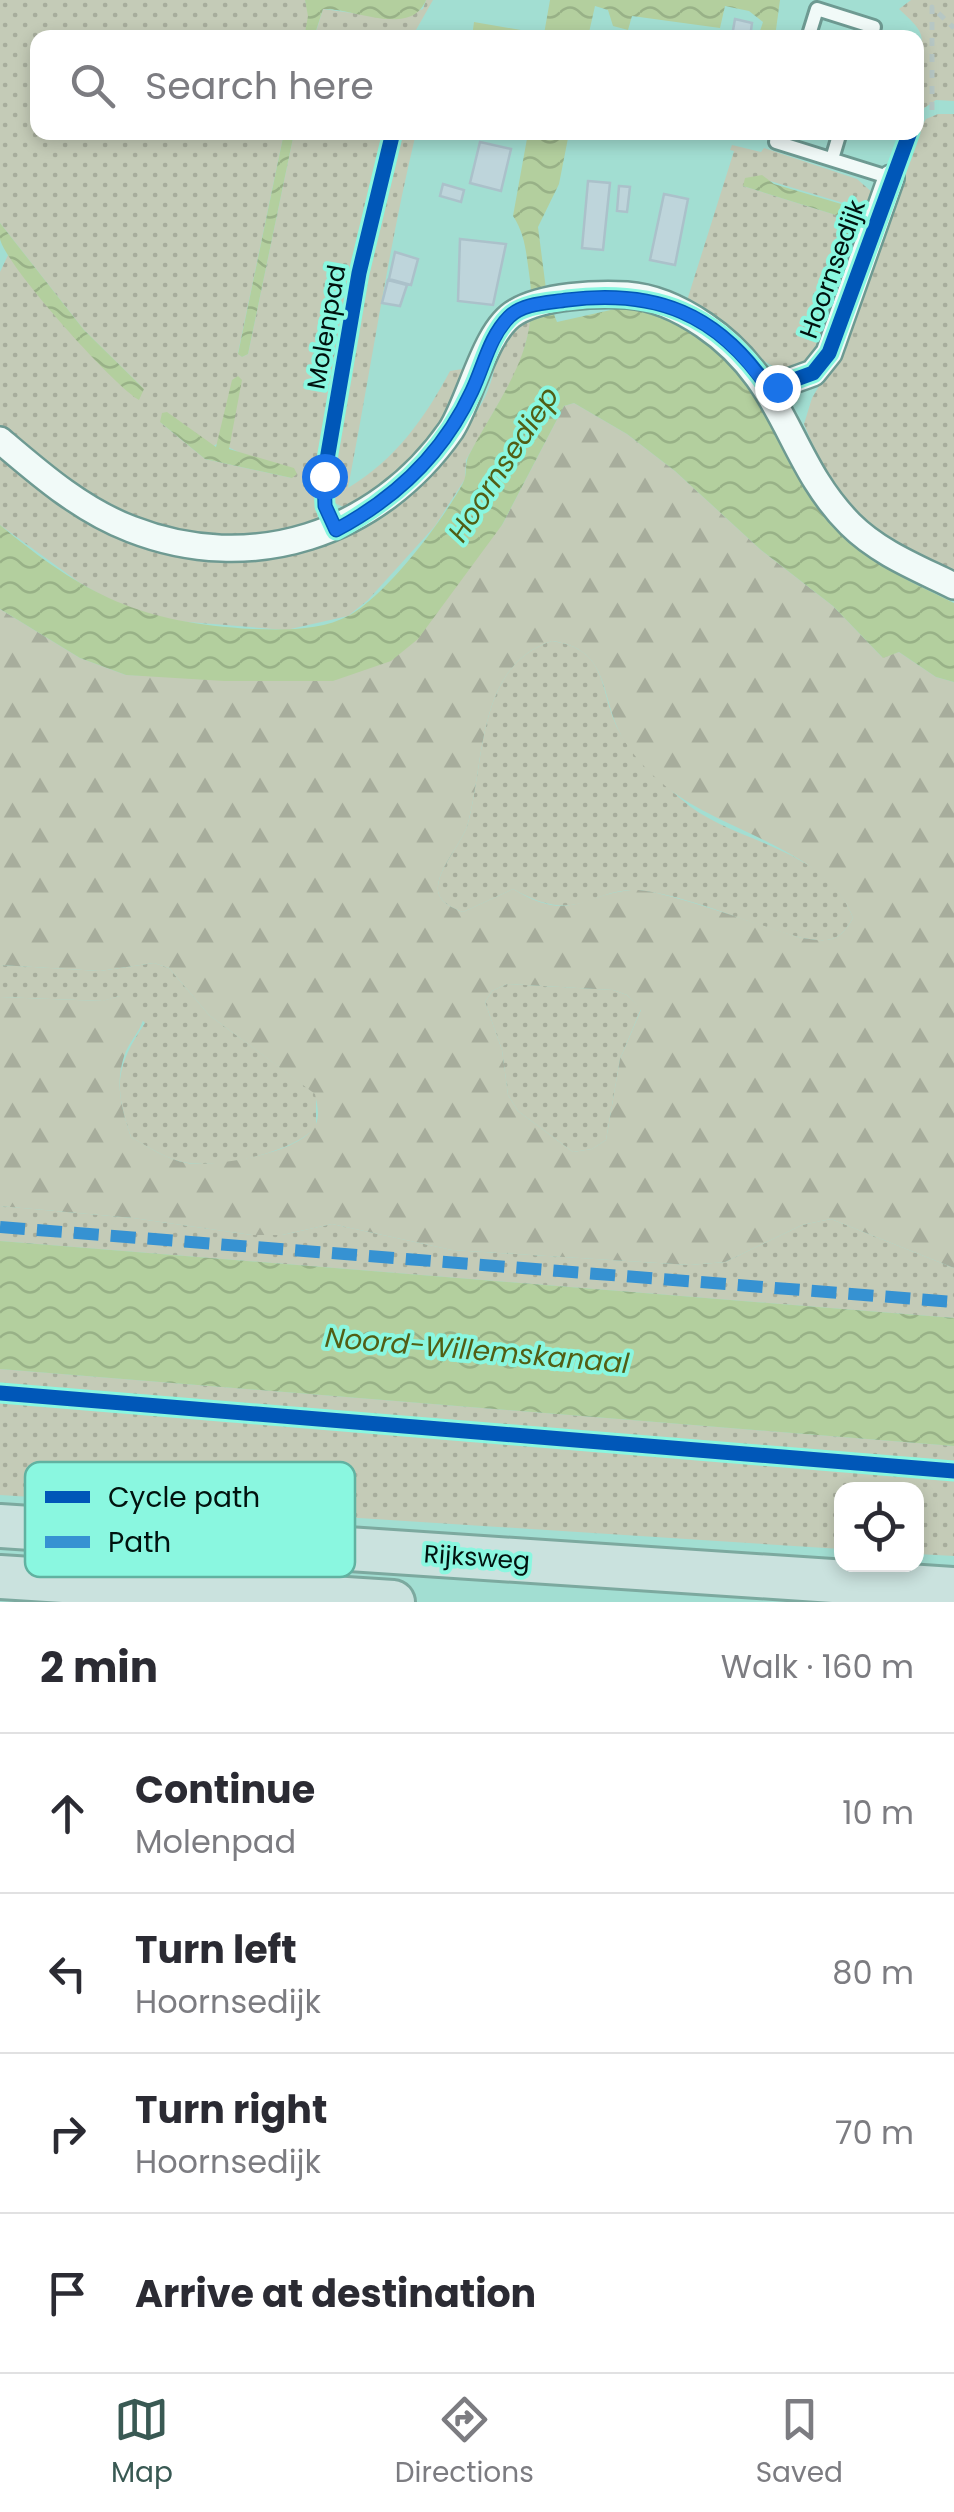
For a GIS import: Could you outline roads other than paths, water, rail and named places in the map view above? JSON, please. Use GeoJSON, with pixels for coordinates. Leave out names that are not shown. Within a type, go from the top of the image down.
{"type":"FeatureCollection","features":[{"type":"Feature","properties":{"kind":"highway","name":"Rijksweg"},"geometry":{"type":"LineString","coordinates":[[0,1526],[25,1528]]}},
{"type":"Feature","properties":{"kind":"highway","name":"Rijksweg"},"geometry":{"type":"LineString","coordinates":[[355,1549],[954,1589]]}},
{"type":"Feature","properties":{"kind":"highway"},"geometry":{"type":"LineString","coordinates":[[0,1577],[393,1602]]}},
{"type":"Feature","properties":{"kind":"street","name":"Hoornsedijk"},"geometry":{"type":"LineString","coordinates":[[768,389],[813,373],[829,354],[891,178]]}},
{"type":"Feature","properties":{"kind":"street"},"geometry":{"type":"LineString","coordinates":[[0,440],[60,490],[129,529],[192,545],[260,548],[290,544],[366,514],[411,478],[453,426],[499,330],[515,312],[541,304],[628,295],[671,306],[732,344],[768,389],[826,494],[850,525],[886,552],[954,586]]}},
{"type":"Feature","properties":{"kind":"lane"},"geometry":{"type":"LineString","coordinates":[[810,30],[817,9],[874,27],[873,30]]}},
{"type":"Feature","properties":{"kind":"lane"},"geometry":{"type":"LineString","coordinates":[[776,140],[891,178]]}},
{"type":"Feature","properties":{"kind":"lane"},"geometry":{"type":"LineString","coordinates":[[832,159],[838,140]]}},
{"type":"Feature","properties":{"kind":"water"},"geometry":{"type":"Polygon","coordinates":[[[305,0],[426,0],[419,11],[395,19],[323,9],[316,30],[305,30],[305,0]]]}},
{"type":"Feature","properties":{"kind":"water"},"geometry":{"type":"Polygon","coordinates":[[[550,0],[780,0],[776,30],[760,30],[763,22],[749,11],[725,6],[720,28],[632,16],[628,30],[613,26],[608,10],[595,6],[590,30],[545,30],[550,0]]]}},
{"type":"Feature","properties":{"kind":"water"},"geometry":{"type":"Polygon","coordinates":[[[474,22],[521,30],[473,30],[474,22]]]}},
{"type":"Feature","properties":{"kind":"water"},"geometry":{"type":"Polygon","coordinates":[[[283,140],[293,140],[248,354],[238,354],[283,140]]]}},
{"type":"Feature","properties":{"kind":"water","name":"Hoornsediep"},"geometry":{"type":"Polygon","coordinates":[[[527,140],[568,140],[559,184],[538,227],[547,297],[557,322],[624,307],[658,312],[691,327],[753,381],[861,547],[909,581],[954,603],[954,682],[936,677],[899,652],[883,658],[833,606],[761,550],[675,471],[627,434],[574,403],[564,406],[502,525],[418,639],[391,661],[333,681],[224,681],[126,675],[80,658],[0,609],[0,525],[88,588],[147,612],[179,620],[253,629],[315,627],[339,620],[365,605],[413,555],[454,499],[464,480],[469,455],[524,348],[531,301],[529,273],[523,236],[513,216],[527,140]]]}},
{"type":"Feature","properties":{"kind":"water"},"geometry":{"type":"Polygon","coordinates":[[[762,175],[774,184],[858,209],[816,338],[811,332],[842,221],[839,216],[743,186],[745,178],[762,175]]]}},
{"type":"Feature","properties":{"kind":"water"},"geometry":{"type":"Polygon","coordinates":[[[0,223],[84,330],[144,389],[139,400],[107,372],[40,298],[7,253],[0,239],[0,223]]]}},
{"type":"Feature","properties":{"kind":"water"},"geometry":{"type":"Polygon","coordinates":[[[238,376],[242,380],[229,449],[294,468],[297,474],[292,478],[205,459],[160,422],[162,413],[167,412],[216,447],[232,380],[238,376]]]}},
{"type":"Feature","properties":{"kind":"water","name":"Noord-Willemskanaal"},"geometry":{"type":"Polygon","coordinates":[[[0,1241],[954,1318],[954,1446],[0,1369],[0,1241]]]}}]}
